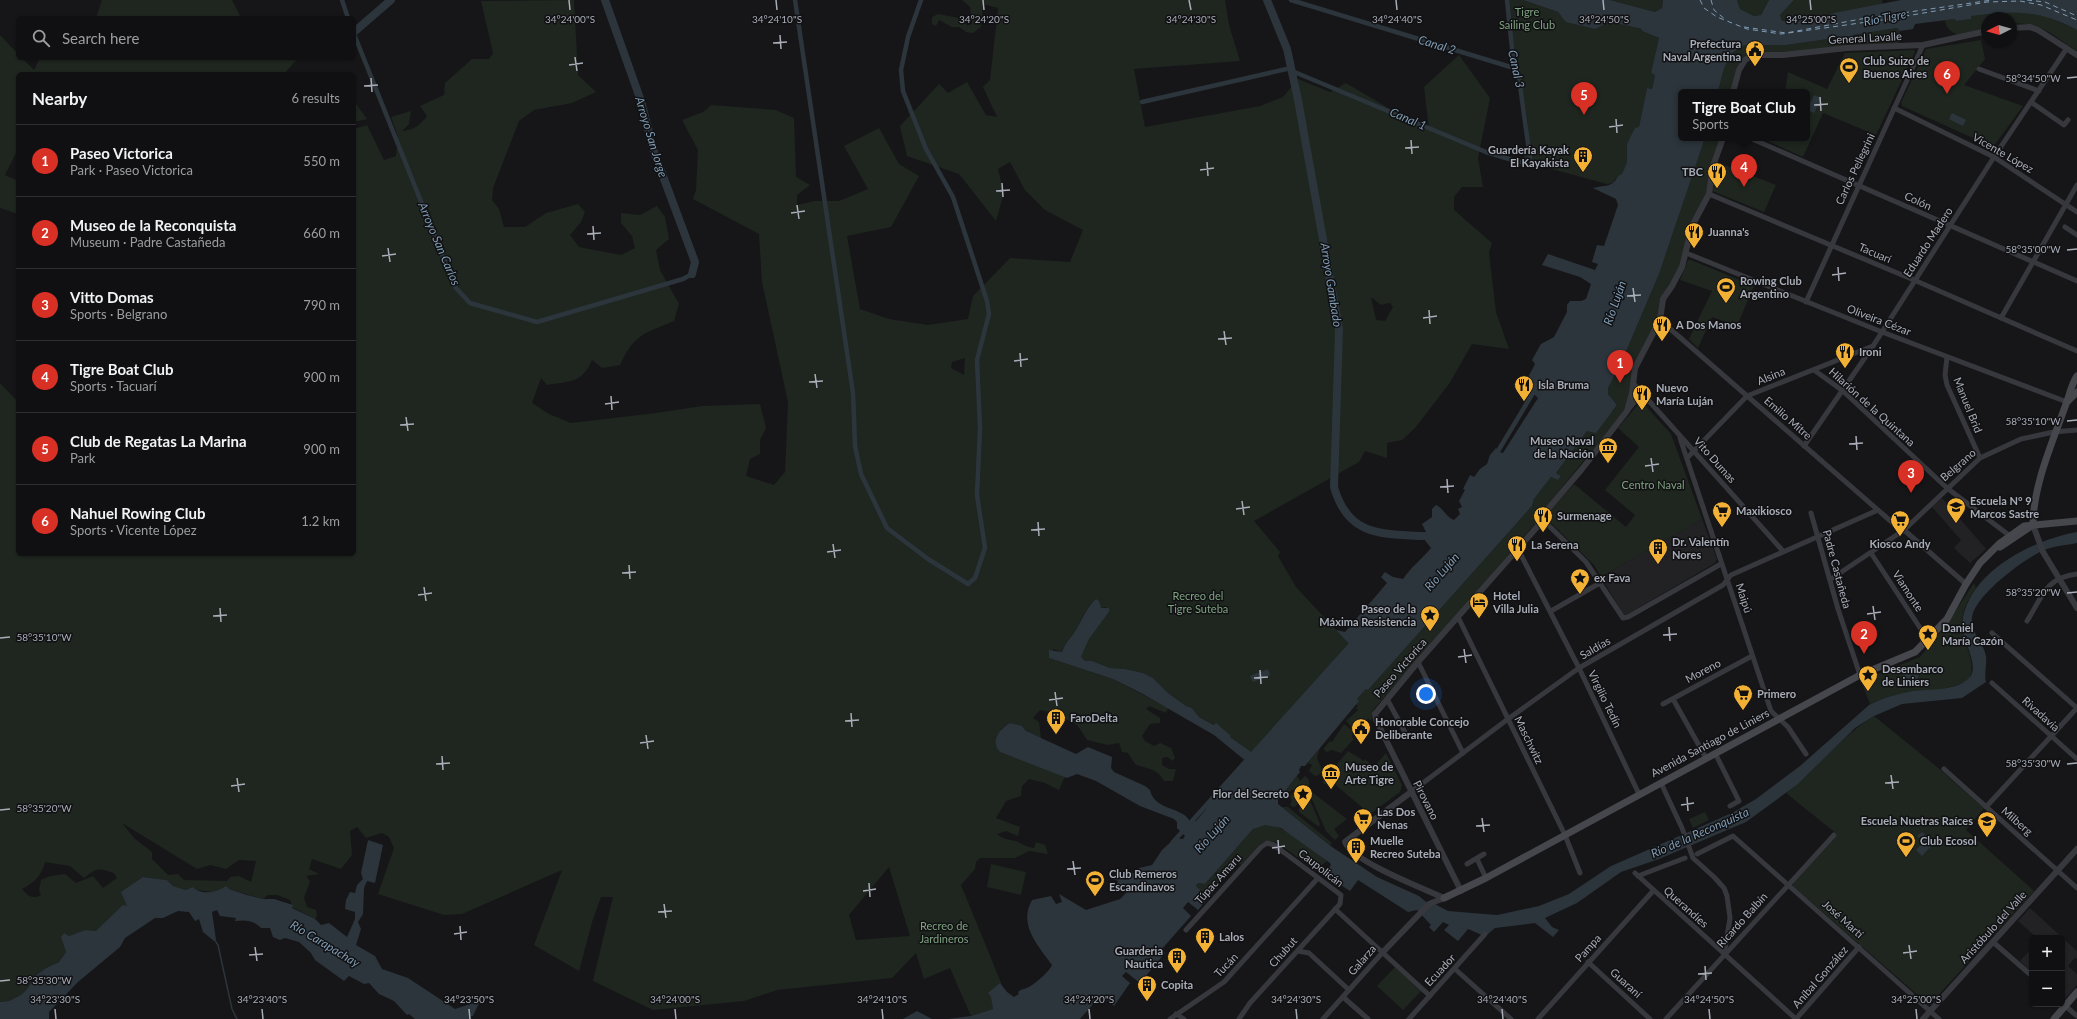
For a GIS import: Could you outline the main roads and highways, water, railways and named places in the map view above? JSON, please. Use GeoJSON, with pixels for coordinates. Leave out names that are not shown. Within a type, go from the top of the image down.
{"type":"FeatureCollection","features":[{"type":"Feature","properties":{"kind":"main road"},"geometry":{"type":"LineString","coordinates":[[2033,525],[2033,511],[2054,432],[2067,402],[2070,387],[2077,376]]}},
{"type":"Feature","properties":{"kind":"main road"},"geometry":{"type":"LineString","coordinates":[[2067,402],[2077,392]]}},
{"type":"Feature","properties":{"kind":"main road","name":"Avenida Santiago de Liniers"},"geometry":{"type":"LineString","coordinates":[[1444,898],[1486,878],[1860,675],[1911,655],[1928,640],[1947,619],[1966,584],[1980,563],[1996,549],[2000,543],[2024,526],[2077,521]]}},
{"type":"Feature","properties":{"kind":"main road","name":"Avenida Santiago de Liniers"},"geometry":{"type":"LineString","coordinates":[[1996,549],[2009,543],[2033,525]]}},
{"type":"Feature","properties":{"kind":"main road"},"geometry":{"type":"LineString","coordinates":[[2065,1003],[2077,992]]}},
{"type":"Feature","properties":{"kind":"main road"},"geometry":{"type":"LineString","coordinates":[[2054,1019],[2062,1007]]}},
{"type":"Feature","properties":{"kind":"water","name":"Río Luján"},"geometry":{"type":"Polygon","coordinates":[[[1523,0],[1610,0],[1655,12],[1662,8],[1663,0],[1737,0],[1740,9],[1754,16],[1761,15],[1769,0],[1794,0],[1780,15],[1782,21],[1815,19],[1834,13],[1901,0],[2077,0],[2077,30],[2050,18],[2037,15],[2017,12],[1981,12],[1981,15],[1971,16],[1971,19],[1956,21],[1955,19],[1915,24],[1913,29],[1900,31],[1897,28],[1853,35],[1853,39],[1843,41],[1842,37],[1786,45],[1745,45],[1738,48],[1729,58],[1723,71],[1719,89],[1678,89],[1678,141],[1704,141],[1659,274],[1622,361],[1608,388],[1608,394],[1617,405],[1596,433],[1587,431],[1556,473],[1561,476],[1558,480],[1551,477],[1534,499],[1532,506],[1368,690],[1366,689],[1357,699],[1359,701],[1305,766],[1301,766],[1299,770],[1300,772],[1278,800],[1278,804],[1332,847],[1377,877],[1419,896],[1431,906],[1435,904],[1448,911],[1497,915],[1539,906],[1569,894],[1611,866],[1732,813],[1756,799],[1800,766],[1869,705],[1902,693],[1949,688],[1968,679],[1972,674],[1973,668],[1962,625],[1966,606],[1975,590],[1988,575],[2004,562],[2022,551],[2059,536],[2077,532],[2077,543],[2044,550],[2025,561],[1991,588],[1975,608],[1972,623],[1986,656],[1986,682],[1962,698],[1902,704],[1874,716],[1855,728],[1798,784],[1746,822],[1659,859],[1621,872],[1577,903],[1545,918],[1552,927],[1559,930],[1553,937],[1535,923],[1495,928],[1488,934],[1482,935],[1468,929],[1458,941],[1444,930],[1449,925],[1443,922],[1434,932],[1429,927],[1431,925],[1417,910],[1408,912],[1358,880],[1350,891],[1324,874],[1331,865],[1330,863],[1281,828],[1265,825],[1253,829],[1205,884],[1198,883],[1196,886],[1208,898],[1198,910],[1188,902],[1183,908],[1191,916],[1161,950],[1165,953],[1140,983],[1126,972],[1122,976],[1130,983],[1114,1006],[1101,995],[1080,1019],[948,1019],[971,1016],[993,1009],[991,997],[988,993],[1000,983],[1007,992],[1014,997],[1019,994],[1019,991],[1027,988],[1045,975],[1050,968],[1052,965],[1036,942],[1028,926],[1028,909],[1032,900],[1051,896],[1056,904],[1062,902],[1059,894],[1086,910],[1120,899],[1129,890],[1117,885],[1118,881],[1114,879],[1116,871],[1135,873],[1139,868],[1152,865],[1162,850],[1175,838],[1183,839],[1185,836],[1177,828],[1177,822],[1174,819],[1140,806],[1096,781],[1077,774],[1067,778],[1000,752],[997,748],[996,740],[1002,729],[1010,723],[1022,726],[1025,730],[1076,754],[1088,747],[1112,757],[1111,768],[1114,772],[1145,786],[1150,790],[1157,802],[1187,817],[1190,822],[1196,821],[1206,809],[1204,806],[1222,788],[1222,785],[1231,780],[1247,762],[1214,735],[1141,693],[1113,679],[1049,658],[1049,650],[1062,652],[1092,603],[1096,599],[1099,601],[1101,608],[1109,608],[1109,612],[1089,639],[1081,657],[1085,661],[1092,661],[1110,668],[1125,669],[1143,673],[1153,678],[1168,693],[1186,706],[1192,708],[1199,717],[1214,725],[1216,723],[1231,736],[1230,737],[1254,754],[1349,647],[1350,645],[1336,630],[1345,632],[1387,583],[1381,577],[1385,572],[1393,577],[1403,579],[1431,548],[1424,539],[1412,538],[1416,533],[1426,532],[1422,524],[1432,517],[1432,509],[1436,505],[1454,520],[1460,514],[1458,509],[1462,507],[1459,501],[1465,490],[1463,489],[1470,475],[1474,477],[1480,469],[1487,464],[1490,455],[1496,448],[1499,452],[1503,453],[1538,398],[1524,385],[1535,364],[1532,360],[1541,344],[1554,337],[1567,312],[1567,305],[1570,301],[1581,301],[1586,299],[1591,284],[1580,277],[1542,265],[1548,254],[1595,270],[1598,264],[1592,262],[1597,245],[1604,246],[1618,205],[1616,199],[1593,188],[1611,184],[1622,174],[1627,162],[1627,144],[1635,128],[1639,127],[1647,88],[1652,89],[1655,75],[1651,73],[1659,38],[1642,31],[1642,29],[1615,23],[1607,23],[1595,29],[1566,22],[1558,12],[1523,0]]]}},
{"type":"Feature","properties":{"kind":"water"},"geometry":{"type":"Polygon","coordinates":[[[1814,95],[1821,98],[1814,113],[1810,111],[1810,104],[1814,95]]]}},
{"type":"Feature","properties":{"kind":"water"},"geometry":{"type":"Polygon","coordinates":[[[1952,113],[1966,120],[1963,126],[1949,119],[1952,113]]]}},
{"type":"Feature","properties":{"kind":"water"},"geometry":{"type":"Polygon","coordinates":[[[1906,668],[1913,668],[1918,672],[1918,679],[1914,683],[1907,683],[1902,679],[1903,672],[1906,668]]]}},
{"type":"Feature","properties":{"kind":"water"},"geometry":{"type":"Polygon","coordinates":[[[1268,669],[1270,675],[1253,682],[1250,676],[1268,669]]]}},
{"type":"Feature","properties":{"kind":"water"},"geometry":{"type":"Polygon","coordinates":[[[1922,832],[1934,843],[1922,856],[1916,850],[1924,842],[1917,836],[1922,832]]]}},
{"type":"Feature","properties":{"kind":"water","name":"Río Carapachay"},"geometry":{"type":"Polygon","coordinates":[[[368,840],[383,845],[375,883],[367,881],[364,888],[363,914],[358,922],[361,929],[356,945],[375,956],[382,969],[408,978],[455,1009],[480,1001],[473,1016],[470,1016],[471,1019],[415,1019],[409,1014],[407,1015],[394,1001],[379,994],[369,983],[364,984],[349,976],[344,981],[315,960],[311,953],[299,942],[285,938],[280,940],[273,937],[270,928],[261,928],[252,922],[235,921],[236,918],[220,916],[217,910],[212,912],[216,940],[214,941],[203,932],[199,919],[195,921],[189,912],[178,911],[163,918],[155,918],[125,938],[120,947],[78,982],[49,1012],[49,1019],[0,1019],[0,1002],[9,1001],[21,995],[28,988],[34,977],[46,968],[59,962],[66,952],[61,937],[64,933],[69,936],[85,930],[96,931],[123,905],[127,906],[121,892],[143,877],[167,880],[173,886],[186,890],[193,887],[196,890],[210,892],[219,890],[226,886],[229,889],[247,895],[263,899],[274,899],[293,905],[292,908],[315,919],[321,925],[329,923],[347,937],[355,919],[355,912],[345,909],[346,900],[350,892],[355,893],[357,885],[363,879],[361,873],[368,840]]]}},
{"type":"Feature","properties":{"kind":"water"},"geometry":{"type":"Polygon","coordinates":[[[917,1011],[932,1019],[903,1019],[917,1011]]]}},
{"type":"Feature","properties":{"kind":"waterway","name":"Arroyo San Carlos"},"geometry":{"type":"LineString","coordinates":[[342,0],[347,16]]}},
{"type":"Feature","properties":{"kind":"waterway"},"geometry":{"type":"LineString","coordinates":[[356,30],[391,0]]}},
{"type":"Feature","properties":{"kind":"waterway","name":"Arroyo San Jorge"},"geometry":{"type":"LineString","coordinates":[[605,0],[641,101],[654,152],[695,262],[692,274]]}},
{"type":"Feature","properties":{"kind":"waterway"},"geometry":{"type":"LineString","coordinates":[[795,0],[853,393],[855,446],[861,474],[887,528],[928,559],[968,584],[975,578],[985,548],[977,495],[980,428],[977,360],[989,314],[987,301],[953,197],[926,149],[903,91],[901,70],[908,37],[921,0]]}},
{"type":"Feature","properties":{"kind":"waterway","name":"Arroyo Gambado"},"geometry":{"type":"LineString","coordinates":[[1267,0],[1287,49],[1298,100],[1339,329],[1334,487],[1340,503],[1348,515],[1357,524],[1380,533],[1423,536]]}},
{"type":"Feature","properties":{"kind":"waterway","name":"Canal 3"},"geometry":{"type":"LineString","coordinates":[[1291,0],[1514,68],[1518,71],[1530,158],[1527,162],[1519,162],[1486,152],[1292,71]]}},
{"type":"Feature","properties":{"kind":"waterway","name":"Canal 3"},"geometry":{"type":"LineString","coordinates":[[1507,0],[1514,68]]}},
{"type":"Feature","properties":{"kind":"waterway","name":"Arroyo San Carlos"},"geometry":{"type":"LineString","coordinates":[[356,39],[455,287],[470,303],[537,322],[683,279],[692,274]]}},
{"type":"Feature","properties":{"kind":"waterway"},"geometry":{"type":"LineString","coordinates":[[1142,102],[1291,68]]}},
{"type":"Feature","properties":{"kind":"waterway"},"geometry":{"type":"LineString","coordinates":[[1495,456],[1536,388]]}},
{"type":"Feature","properties":{"kind":"waterway"},"geometry":{"type":"LineString","coordinates":[[1173,842],[1353,642]]}},
{"type":"Feature","properties":{"kind":"waterway"},"geometry":{"type":"LineString","coordinates":[[214,939],[218,945],[232,1009],[237,1019]]}},
{"type":"Feature","properties":{"kind":"place","name":"Prefectura Naval Argentina"},"geometry":{"type":"Point","coordinates":[1755,67]}},
{"type":"Feature","properties":{"kind":"place","name":"Club Suizo de Buenos Aires"},"geometry":{"type":"Point","coordinates":[1849,84]}},
{"type":"Feature","properties":{"kind":"place","name":"Nahuel Rowing Club"},"geometry":{"type":"Point","coordinates":[1947,94]}},
{"type":"Feature","properties":{"kind":"place","name":"Club de Regatas La Marina"},"geometry":{"type":"Point","coordinates":[1584,115]}},
{"type":"Feature","properties":{"kind":"place","name":"Guardería Kayak El Kayakista"},"geometry":{"type":"Point","coordinates":[1583,173]}},
{"type":"Feature","properties":{"kind":"place","name":"Tigre Boat Club"},"geometry":{"type":"Point","coordinates":[1744,187]}},
{"type":"Feature","properties":{"kind":"place","name":"TBC"},"geometry":{"type":"Point","coordinates":[1717,189]}},
{"type":"Feature","properties":{"kind":"place","name":"Juanna's"},"geometry":{"type":"Point","coordinates":[1694,249]}},
{"type":"Feature","properties":{"kind":"place","name":"Rowing Club Argentino"},"geometry":{"type":"Point","coordinates":[1726,304]}},
{"type":"Feature","properties":{"kind":"place","name":"A Dos Manos"},"geometry":{"type":"Point","coordinates":[1662,342]}},
{"type":"Feature","properties":{"kind":"place","name":"Ironi"},"geometry":{"type":"Point","coordinates":[1845,369]}},
{"type":"Feature","properties":{"kind":"place","name":"Paseo Victorica"},"geometry":{"type":"Point","coordinates":[1620,383]}},
{"type":"Feature","properties":{"kind":"place","name":"Isla Bruma"},"geometry":{"type":"Point","coordinates":[1524,402]}},
{"type":"Feature","properties":{"kind":"place","name":"Nuevo María Luján"},"geometry":{"type":"Point","coordinates":[1642,411]}},
{"type":"Feature","properties":{"kind":"place","name":"Museo Naval de la Nación"},"geometry":{"type":"Point","coordinates":[1608,464]}},
{"type":"Feature","properties":{"kind":"place","name":"Vitto Domas"},"geometry":{"type":"Point","coordinates":[1911,493]}},
{"type":"Feature","properties":{"kind":"place","name":"Escuela N° 9 Marcos Sastre"},"geometry":{"type":"Point","coordinates":[1956,524]}},
{"type":"Feature","properties":{"kind":"place","name":"Maxikiosco"},"geometry":{"type":"Point","coordinates":[1722,528]}},
{"type":"Feature","properties":{"kind":"place","name":"Surmenage"},"geometry":{"type":"Point","coordinates":[1543,533]}},
{"type":"Feature","properties":{"kind":"place","name":"Kiosco Andy"},"geometry":{"type":"Point","coordinates":[1900,537]}},
{"type":"Feature","properties":{"kind":"place","name":"La Serena"},"geometry":{"type":"Point","coordinates":[1517,562]}},
{"type":"Feature","properties":{"kind":"place","name":"Dr. Valentín Nores"},"geometry":{"type":"Point","coordinates":[1658,565]}},
{"type":"Feature","properties":{"kind":"place","name":"ex Fava"},"geometry":{"type":"Point","coordinates":[1580,595]}},
{"type":"Feature","properties":{"kind":"place","name":"Hotel Villa Julia"},"geometry":{"type":"Point","coordinates":[1479,619]}},
{"type":"Feature","properties":{"kind":"place","name":"Paseo de la Máxima Resistencia"},"geometry":{"type":"Point","coordinates":[1430,632]}},
{"type":"Feature","properties":{"kind":"place","name":"Daniel María Cazón"},"geometry":{"type":"Point","coordinates":[1928,651]}},
{"type":"Feature","properties":{"kind":"place","name":"Museo de la Reconquista"},"geometry":{"type":"Point","coordinates":[1864,654]}},
{"type":"Feature","properties":{"kind":"place","name":"Desembarco de Liniers"},"geometry":{"type":"Point","coordinates":[1868,692]}},
{"type":"Feature","properties":{"kind":"place","name":"Primero"},"geometry":{"type":"Point","coordinates":[1743,711]}},
{"type":"Feature","properties":{"kind":"place","name":"FaroDelta"},"geometry":{"type":"Point","coordinates":[1056,735]}},
{"type":"Feature","properties":{"kind":"place","name":"Honorable Concejo Deliberante"},"geometry":{"type":"Point","coordinates":[1361,745]}},
{"type":"Feature","properties":{"kind":"place","name":"Museo de Arte Tigre"},"geometry":{"type":"Point","coordinates":[1331,790]}},
{"type":"Feature","properties":{"kind":"place","name":"Flor del Secreto"},"geometry":{"type":"Point","coordinates":[1303,811]}},
{"type":"Feature","properties":{"kind":"place","name":"Las Dos Nenas"},"geometry":{"type":"Point","coordinates":[1363,835]}},
{"type":"Feature","properties":{"kind":"place","name":"Escuela Nuetras Raíces"},"geometry":{"type":"Point","coordinates":[1987,838]}},
{"type":"Feature","properties":{"kind":"place","name":"Club Ecosol"},"geometry":{"type":"Point","coordinates":[1906,858]}},
{"type":"Feature","properties":{"kind":"place","name":"Muelle Recreo Suteba"},"geometry":{"type":"Point","coordinates":[1356,864]}},
{"type":"Feature","properties":{"kind":"place","name":"Club Remeros Escandinavos"},"geometry":{"type":"Point","coordinates":[1095,897]}},
{"type":"Feature","properties":{"kind":"place","name":"Lalos"},"geometry":{"type":"Point","coordinates":[1205,954]}},
{"type":"Feature","properties":{"kind":"place","name":"Guarderia Nautica"},"geometry":{"type":"Point","coordinates":[1177,974]}},
{"type":"Feature","properties":{"kind":"place","name":"Copita"},"geometry":{"type":"Point","coordinates":[1147,1002]}},
{"type":"Feature","properties":{"kind":"park label","name":"Tigre Sailing Club"},"geometry":{"type":"Point","coordinates":[1527,18]}},
{"type":"Feature","properties":{"kind":"park label","name":"Centro Naval"},"geometry":{"type":"Point","coordinates":[1653,485]}},
{"type":"Feature","properties":{"kind":"park label","name":"Recreo del Tigre Suteba"},"geometry":{"type":"Point","coordinates":[1198,602]}},
{"type":"Feature","properties":{"kind":"park label","name":"Recreo de Jardineros"},"geometry":{"type":"Point","coordinates":[944,932]}},
{"type":"Feature","properties":{"kind":"water label","name":"Río Tigre"},"geometry":{"type":"Point","coordinates":[1885,18]}},
{"type":"Feature","properties":{"kind":"water label","name":"Canal 2"},"geometry":{"type":"Point","coordinates":[1437,45]}},
{"type":"Feature","properties":{"kind":"water label","name":"Canal 1"},"geometry":{"type":"Point","coordinates":[1408,119]}},
{"type":"Feature","properties":{"kind":"water label","name":"Río de la Reconquista"},"geometry":{"type":"Point","coordinates":[1700,833]}}]}
